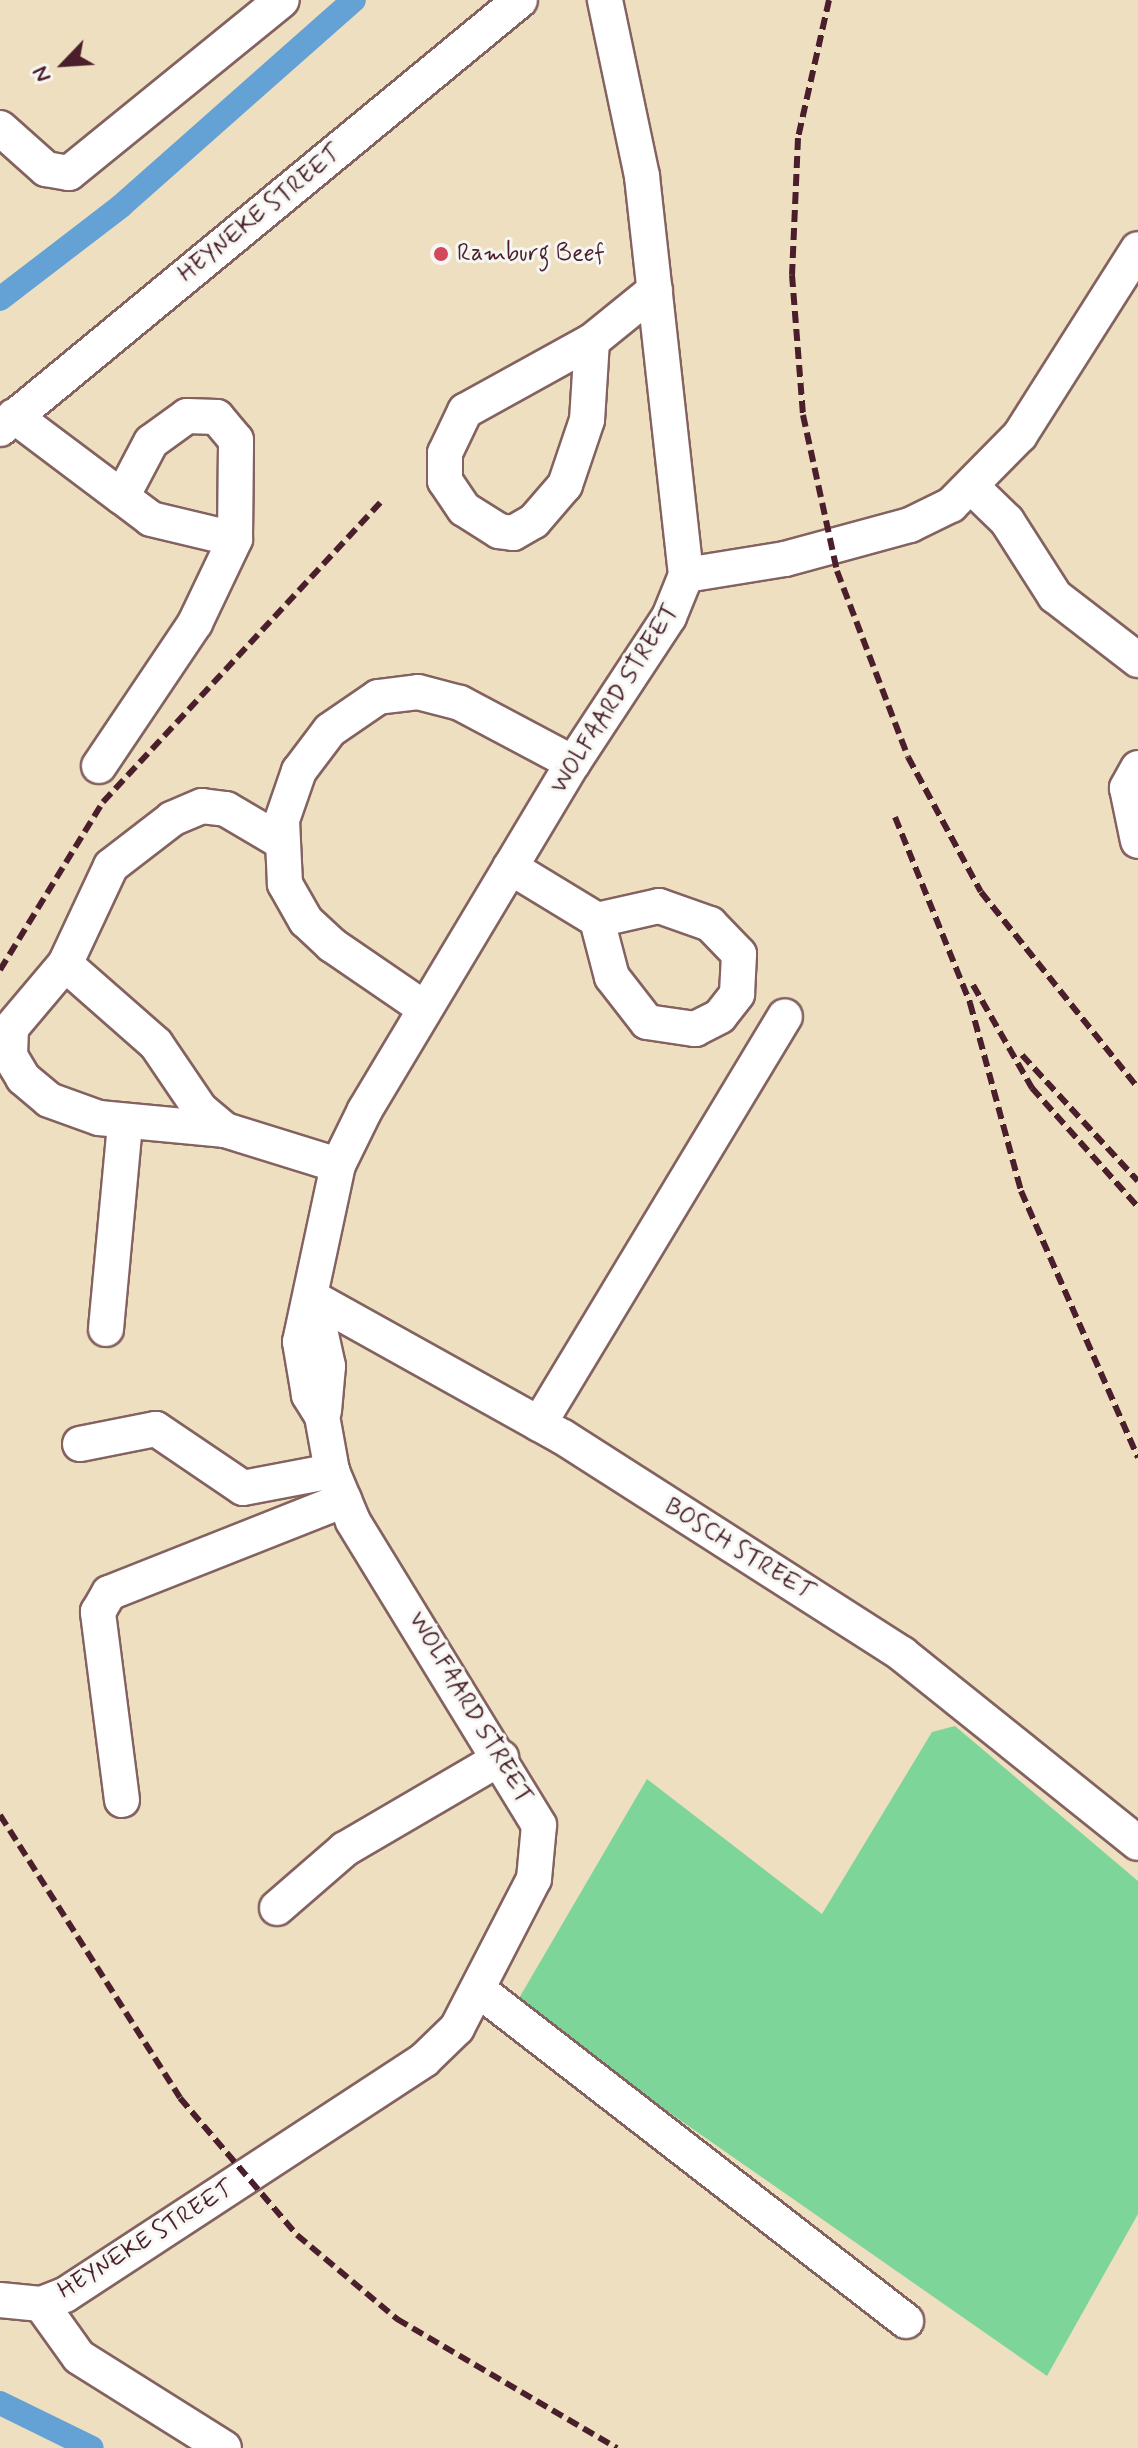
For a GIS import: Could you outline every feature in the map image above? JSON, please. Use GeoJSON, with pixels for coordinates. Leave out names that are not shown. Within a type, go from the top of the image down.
{"type":"FeatureCollection","features":[{"type":"Feature","properties":{"kind":"street"},"geometry":{"type":"LineString","coordinates":[[0,128],[46,169],[69,173],[282,0]]}},
{"type":"Feature","properties":{"kind":"street","name":"HEYNEKE STREET"},"geometry":{"type":"LineString","coordinates":[[7,422],[520,0]]}},
{"type":"Feature","properties":{"kind":"street","name":"WOLFAARD STREET"},"geometry":{"type":"LineString","coordinates":[[244,2177],[424,2060],[457,2028],[519,1919],[538,1845],[539,1825],[338,1486],[322,1416],[309,1395],[300,1342],[313,1298],[338,1165],[424,1008],[573,763],[669,617],[686,575],[637,141],[605,0]]}},
{"type":"Feature","properties":{"kind":"street"},"geometry":{"type":"LineString","coordinates":[[628,0],[642,70],[637,141]]}},
{"type":"Feature","properties":{"kind":"street"},"geometry":{"type":"LineString","coordinates":[[686,575],[754,567],[899,528],[974,489],[1020,435],[1138,249]]}},
{"type":"Feature","properties":{"kind":"street"},"geometry":{"type":"LineString","coordinates":[[592,341],[587,420],[565,485],[534,521],[513,533],[499,531],[464,509],[445,481],[451,436],[465,411],[592,341],[655,290]]}},
{"type":"Feature","properties":{"kind":"street"},"geometry":{"type":"LineString","coordinates":[[99,766],[202,611],[235,539],[240,456],[217,417],[187,416],[151,442],[122,497]]}},
{"type":"Feature","properties":{"kind":"street"},"geometry":{"type":"LineString","coordinates":[[7,422],[168,528],[235,539]]}},
{"type":"Feature","properties":{"kind":"street"},"geometry":{"type":"LineString","coordinates":[[974,489],[1007,521],[1055,596],[1138,660]]}},
{"type":"Feature","properties":{"kind":"street"},"geometry":{"type":"LineString","coordinates":[[424,1008],[306,921],[285,884],[282,842],[299,771],[330,730],[378,697],[418,692],[460,703],[573,763]]}},
{"type":"Feature","properties":{"kind":"street"},"geometry":{"type":"LineString","coordinates":[[1138,768],[1127,788],[1138,841]]}},
{"type":"Feature","properties":{"kind":"street"},"geometry":{"type":"LineString","coordinates":[[282,842],[226,809],[202,806],[172,819],[111,866],[65,964],[11,1028],[10,1056],[49,1100],[125,1124],[225,1130],[338,1165]]}},
{"type":"Feature","properties":{"kind":"street"},"geometry":{"type":"LineString","coordinates":[[510,867],[597,920]]}},
{"type":"Feature","properties":{"kind":"street"},"geometry":{"type":"LineString","coordinates":[[65,964],[156,1044],[200,1109],[225,1130]]}},
{"type":"Feature","properties":{"kind":"street"},"geometry":{"type":"LineString","coordinates":[[539,1424],[785,1016]]}},
{"type":"Feature","properties":{"kind":"street"},"geometry":{"type":"LineString","coordinates":[[106,1329],[125,1124]]}},
{"type":"Feature","properties":{"kind":"street","name":"WOLFAARD STREET"},"geometry":{"type":"LineString","coordinates":[[313,1298],[328,1366],[322,1416]]}},
{"type":"Feature","properties":{"kind":"street","name":"BOSCH STREET"},"geometry":{"type":"LineString","coordinates":[[313,1298],[539,1424],[902,1654],[1138,1843]]}},
{"type":"Feature","properties":{"kind":"street"},"geometry":{"type":"LineString","coordinates":[[328,1366],[369,1340],[388,1339]]}},
{"type":"Feature","properties":{"kind":"street"},"geometry":{"type":"LineString","coordinates":[[80,1444],[156,1429],[226,1484],[243,1488],[338,1486]]}},
{"type":"Feature","properties":{"kind":"street"},"geometry":{"type":"LineString","coordinates":[[122,1800],[98,1612],[109,1593],[338,1486]]}},
{"type":"Feature","properties":{"kind":"street"},"geometry":{"type":"LineString","coordinates":[[277,1908],[345,1849],[501,1758]]}},
{"type":"Feature","properties":{"kind":"street"},"geometry":{"type":"LineString","coordinates":[[480,1991],[906,2321]]}},
{"type":"Feature","properties":{"kind":"street","name":"HEYNEKE STREET"},"geometry":{"type":"LineString","coordinates":[[0,2300],[41,2304],[65,2295],[244,2177]]}},
{"type":"Feature","properties":{"kind":"street"},"geometry":{"type":"LineString","coordinates":[[41,2304],[79,2357],[224,2448]]}},
{"type":"Feature","properties":{"kind":"green space"},"geometry":{"type":"Polygon","coordinates":[[[955,1726],[1138,1881],[1138,2214],[1047,2376],[515,2005],[647,1779],[822,1914],[932,1732],[955,1726]]]}},
{"type":"Feature","properties":{"kind":"waterway"},"geometry":{"type":"LineString","coordinates":[[0,299],[121,206],[354,0]]}},
{"type":"Feature","properties":{"kind":"waterway"},"geometry":{"type":"LineString","coordinates":[[0,2403],[92,2448]]}},
{"type":"Feature","properties":{"kind":"railway"},"geometry":{"type":"LineString","coordinates":[[829,0],[798,138],[792,275],[803,415],[837,571],[908,757],[981,892],[1138,1088]]}},
{"type":"Feature","properties":{"kind":"railway"},"geometry":{"type":"LineString","coordinates":[[0,970],[103,802],[384,499]]}},
{"type":"Feature","properties":{"kind":"railway"},"geometry":{"type":"LineString","coordinates":[[895,817],[970,1003],[1021,1191],[1138,1457]]}},
{"type":"Feature","properties":{"kind":"railway"},"geometry":{"type":"LineString","coordinates":[[973,985],[1032,1088],[1138,1207]]}},
{"type":"Feature","properties":{"kind":"railway"},"geometry":{"type":"LineString","coordinates":[[1022,1055],[1138,1181]]}},
{"type":"Feature","properties":{"kind":"railway"},"geometry":{"type":"LineString","coordinates":[[0,1815],[180,2098],[297,2235],[397,2319],[617,2448]]}},
{"type":"Feature","properties":{"kind":"place","name":"Ramburg Beef"},"geometry":{"type":"Point","coordinates":[441,254]}}]}
